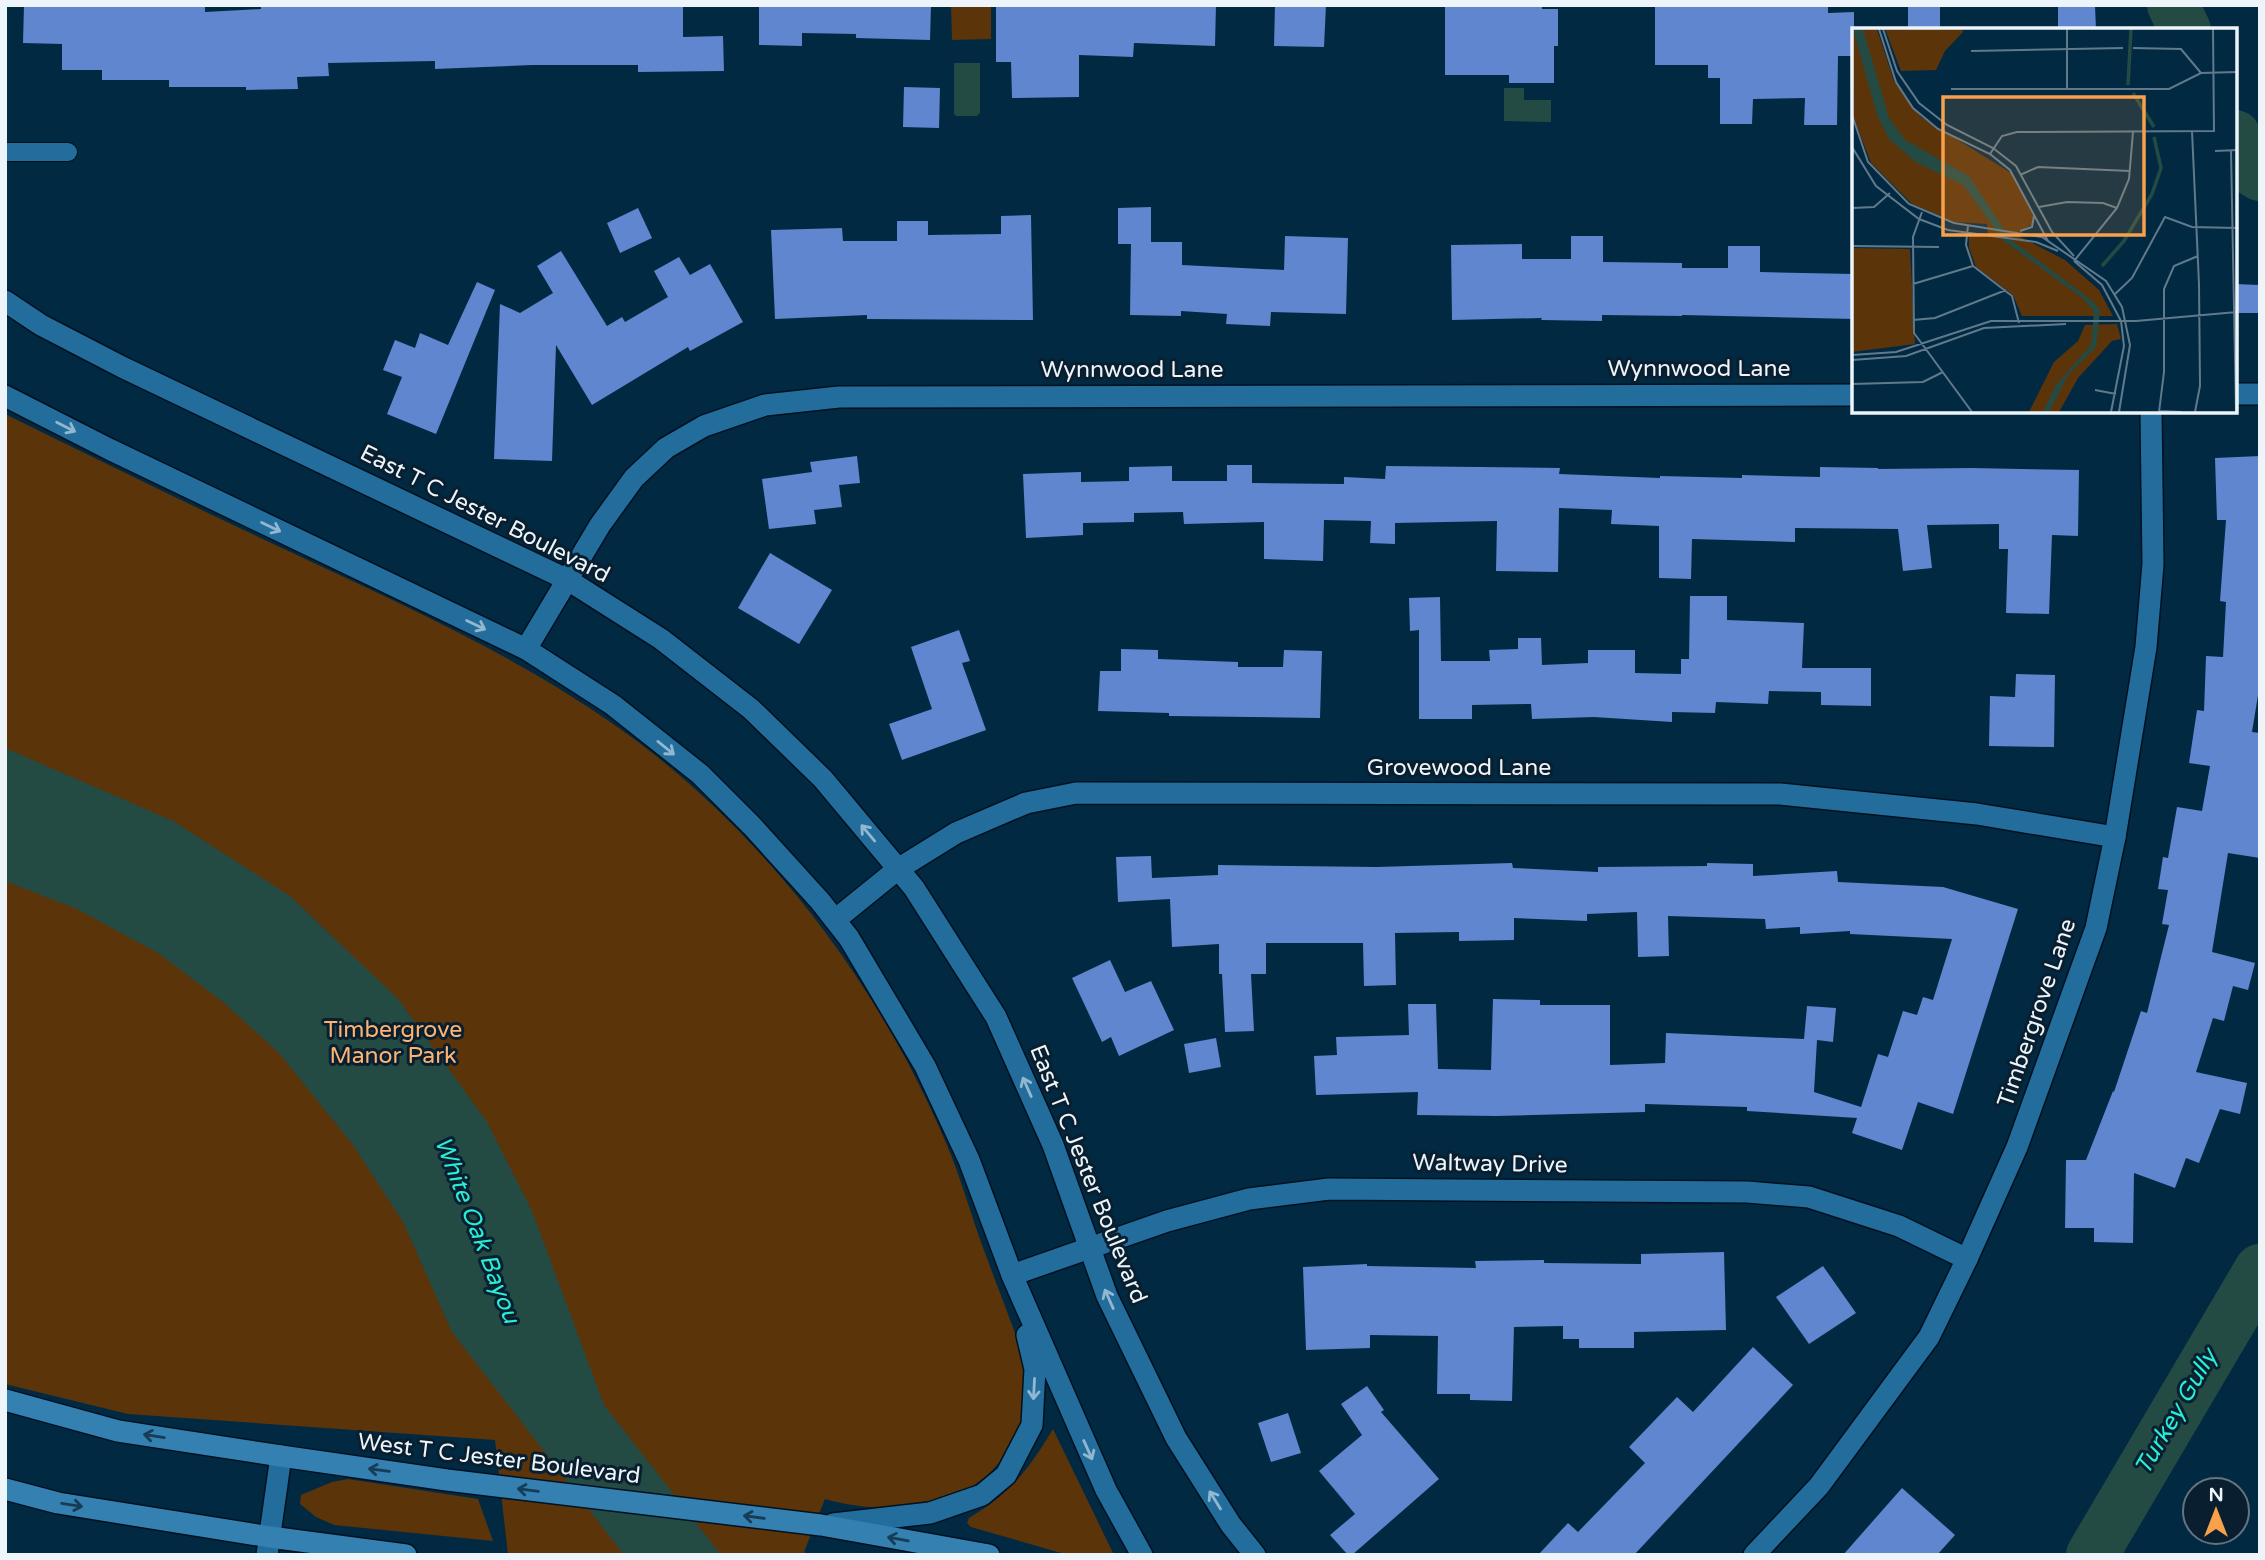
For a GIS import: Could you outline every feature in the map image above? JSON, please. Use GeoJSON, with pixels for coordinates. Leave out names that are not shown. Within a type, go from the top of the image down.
{"type":"FeatureCollection","features":[{"type":"Feature","properties":{"kind":"main road","name":"West T C Jester Boulevard"},"geometry":{"type":"LineString","coordinates":[[5,1400],[118,1431],[446,1480],[821,1525],[989,1555]]}},
{"type":"Feature","properties":{"kind":"main road"},"geometry":{"type":"LineString","coordinates":[[5,1489],[58,1503],[268,1546],[406,1555]]}},
{"type":"Feature","properties":{"kind":"street","name":"East T C Jester Boulevard"},"geometry":{"type":"LineString","coordinates":[[5,301],[41,325],[122,367],[568,580],[661,639],[751,709],[823,779],[914,888],[996,1017],[1053,1144],[1107,1296],[1176,1438],[1231,1525],[1255,1555]]}},
{"type":"Feature","properties":{"kind":"street"},"geometry":{"type":"LineString","coordinates":[[2237,394],[2260,394]]}},
{"type":"Feature","properties":{"kind":"street","name":"Wynnwood Lane"},"geometry":{"type":"LineString","coordinates":[[526,649],[600,525],[634,478],[666,448],[704,426],[765,405],[839,397],[1852,395]]}},
{"type":"Feature","properties":{"kind":"street"},"geometry":{"type":"LineString","coordinates":[[5,396],[109,449],[526,649],[613,705],[700,774],[752,826],[849,938],[925,1066],[969,1160],[1012,1275],[1106,1490],[1142,1555]]}},
{"type":"Feature","properties":{"kind":"street","name":"Timbergrove Lane"},"geometry":{"type":"LineString","coordinates":[[1755,1555],[1819,1486],[1928,1337],[1967,1259],[2017,1147],[2096,928],[2115,837],[2146,647],[2152,564],[2151,413]]}},
{"type":"Feature","properties":{"kind":"street","name":"Grovewood Lane"},"geometry":{"type":"LineString","coordinates":[[835,920],[898,869],[956,833],[1026,803],[1076,793],[1780,794],[1977,814],[2115,837]]}},
{"type":"Feature","properties":{"kind":"street","name":"Waltway Drive"},"geometry":{"type":"LineString","coordinates":[[1012,1275],[1167,1221],[1249,1199],[1329,1189],[1733,1192],[1809,1197],[1899,1226],[1967,1259]]}},
{"type":"Feature","properties":{"kind":"street"},"geometry":{"type":"LineString","coordinates":[[821,1525],[930,1513],[975,1498],[1006,1475],[1032,1424],[1035,1369],[1012,1275]]}},
{"type":"Feature","properties":{"kind":"street"},"geometry":{"type":"LineString","coordinates":[[268,1546],[281,1456]]}},
{"type":"Feature","properties":{"kind":"lane"},"geometry":{"type":"LineString","coordinates":[[5,152],[68,152]]}},
{"type":"Feature","properties":{"kind":"green space"},"geometry":{"type":"Polygon","coordinates":[[[951,5],[991,5],[991,39],[952,40],[951,5]]]}},
{"type":"Feature","properties":{"kind":"green space","name":"Timbergrove Manor Park"},"geometry":{"type":"Polygon","coordinates":[[[5,414],[430,618],[516,663],[638,742],[687,782],[734,826],[777,873],[818,923],[855,975],[920,1086],[951,1155],[1024,1358],[1026,1401],[1018,1429],[1013,1442],[997,1465],[980,1481],[961,1493],[917,1506],[870,1507],[825,1499],[804,1552],[810,1555],[508,1555],[495,1440],[128,1414],[5,1384],[5,414]]]}},
{"type":"Feature","properties":{"kind":"green space"},"geometry":{"type":"Polygon","coordinates":[[[1053,1429],[1114,1555],[1068,1555],[971,1527],[967,1523],[969,1518],[996,1500],[1017,1480],[1053,1429]]]}},
{"type":"Feature","properties":{"kind":"green space"},"geometry":{"type":"Polygon","coordinates":[[[348,1479],[478,1499],[493,1541],[334,1525],[316,1517],[300,1504],[301,1495],[332,1482],[348,1479]]]}},
{"type":"Feature","properties":{"kind":"water"},"geometry":{"type":"Polygon","coordinates":[[[954,63],[980,63],[980,113],[977,116],[954,114],[954,63]]]}},
{"type":"Feature","properties":{"kind":"water"},"geometry":{"type":"Polygon","coordinates":[[[1504,88],[1524,88],[1524,100],[1551,100],[1551,122],[1504,121],[1504,88]]]}},
{"type":"Feature","properties":{"kind":"water","name":"White Oak Bayou"},"geometry":{"type":"Polygon","coordinates":[[[5,748],[173,821],[290,896],[398,999],[487,1122],[532,1211],[604,1405],[721,1555],[624,1555],[452,1332],[403,1222],[353,1145],[279,1053],[223,1002],[158,953],[77,909],[5,881],[5,748]]]}},
{"type":"Feature","properties":{"kind":"building"},"geometry":{"type":"Polygon","coordinates":[[[24,5],[205,5],[205,12],[261,9],[261,5],[683,5],[683,37],[723,36],[724,71],[638,72],[638,65],[435,69],[435,61],[328,63],[329,76],[297,77],[298,89],[169,87],[169,80],[102,80],[102,70],[62,70],[62,44],[23,43],[24,5]]]}},
{"type":"Feature","properties":{"kind":"building"},"geometry":{"type":"Polygon","coordinates":[[[759,5],[931,5],[930,40],[802,33],[802,46],[759,45],[759,5]]]}},
{"type":"Feature","properties":{"kind":"building"},"geometry":{"type":"Polygon","coordinates":[[[1216,5],[1215,46],[1134,43],[1133,57],[1079,55],[1079,97],[1012,98],[1011,62],[996,62],[996,6],[1216,5]]]}},
{"type":"Feature","properties":{"kind":"building"},"geometry":{"type":"Polygon","coordinates":[[[1275,5],[1326,5],[1324,47],[1274,46],[1275,5]]]}},
{"type":"Feature","properties":{"kind":"building"},"geometry":{"type":"Polygon","coordinates":[[[1445,5],[1542,5],[1542,9],[1558,9],[1554,83],[1509,83],[1509,75],[1445,75],[1445,5]]]}},
{"type":"Feature","properties":{"kind":"building"},"geometry":{"type":"Polygon","coordinates":[[[1655,5],[1828,5],[1828,13],[1854,12],[1852,56],[1838,56],[1837,125],[1804,125],[1805,98],[1753,99],[1752,124],[1720,124],[1720,78],[1708,78],[1708,65],[1655,65],[1655,5]]]}},
{"type":"Feature","properties":{"kind":"building"},"geometry":{"type":"Polygon","coordinates":[[[2058,5],[2095,5],[2096,28],[2058,28],[2058,5]]]}},
{"type":"Feature","properties":{"kind":"building"},"geometry":{"type":"Polygon","coordinates":[[[1908,7],[1940,7],[1940,28],[1908,28],[1908,7]]]}},
{"type":"Feature","properties":{"kind":"building"},"geometry":{"type":"Polygon","coordinates":[[[904,87],[940,88],[939,128],[903,127],[904,87]]]}},
{"type":"Feature","properties":{"kind":"building"},"geometry":{"type":"Polygon","coordinates":[[[1151,207],[1151,242],[1182,242],[1182,265],[1284,270],[1285,236],[1348,238],[1346,314],[1271,312],[1270,326],[1226,324],[1227,314],[1181,311],[1181,316],[1130,315],[1131,244],[1118,244],[1118,208],[1151,207]]]}},
{"type":"Feature","properties":{"kind":"building"},"geometry":{"type":"Polygon","coordinates":[[[638,208],[652,238],[620,253],[607,223],[638,208]]]}},
{"type":"Feature","properties":{"kind":"building"},"geometry":{"type":"Polygon","coordinates":[[[1031,215],[1033,320],[867,319],[867,315],[775,319],[771,230],[842,228],[843,241],[897,241],[897,221],[928,221],[928,235],[1001,234],[1001,216],[1031,215]]]}},
{"type":"Feature","properties":{"kind":"building"},"geometry":{"type":"Polygon","coordinates":[[[1571,236],[1603,236],[1603,262],[1682,263],[1682,268],[1728,268],[1728,246],[1760,246],[1760,272],[1852,274],[1852,319],[1602,315],[1602,321],[1541,320],[1542,318],[1452,320],[1451,245],[1522,244],[1522,259],[1571,259],[1571,236]]]}},
{"type":"Feature","properties":{"kind":"building"},"geometry":{"type":"Polygon","coordinates":[[[561,251],[607,326],[622,317],[625,322],[668,297],[654,271],[679,257],[690,275],[710,264],[743,322],[690,351],[688,347],[592,405],[556,345],[552,461],[494,459],[500,304],[520,313],[553,293],[537,266],[561,251]]]}},
{"type":"Feature","properties":{"kind":"building"},"geometry":{"type":"Polygon","coordinates":[[[477,282],[495,290],[436,434],[387,414],[402,377],[383,370],[395,340],[415,348],[420,333],[448,345],[477,282]]]}},
{"type":"Feature","properties":{"kind":"building"},"geometry":{"type":"Polygon","coordinates":[[[2237,284],[2260,285],[2260,313],[2237,313],[2237,284]]]}},
{"type":"Feature","properties":{"kind":"building"},"geometry":{"type":"Polygon","coordinates":[[[857,456],[860,483],[839,485],[842,507],[814,510],[816,524],[769,529],[762,479],[812,472],[810,462],[857,456]]]}},
{"type":"Feature","properties":{"kind":"building"},"geometry":{"type":"Polygon","coordinates":[[[2260,456],[2260,683],[2252,732],[2260,733],[2260,858],[2228,853],[2212,952],[2255,963],[2248,990],[2233,986],[2224,1021],[2213,1018],[2196,1072],[2247,1083],[2240,1114],[2220,1109],[2199,1163],[2186,1158],[2175,1188],[2134,1173],[2133,1243],[2094,1242],[2094,1228],[2065,1228],[2066,1160],[2086,1160],[2114,1092],[2141,1011],[2147,1013],[2169,925],[2162,924],[2168,890],[2158,889],[2163,857],[2168,858],[2177,807],[2202,811],[2210,766],[2189,763],[2197,710],[2204,711],[2206,656],[2223,657],[2226,602],[2220,601],[2226,520],[2217,520],[2215,458],[2260,456]]]}},
{"type":"Feature","properties":{"kind":"building"},"geometry":{"type":"Polygon","coordinates":[[[1227,465],[1252,465],[1252,483],[1344,484],[1344,477],[1385,479],[1386,466],[1560,468],[1559,474],[1660,478],[1742,478],[1742,475],[1820,477],[1820,467],[2079,470],[2078,536],[2052,535],[2049,614],[2006,613],[2008,549],[1999,549],[1999,524],[1927,525],[1932,568],[1903,571],[1898,529],[1795,528],[1795,542],[1692,539],[1691,579],[1659,578],[1659,526],[1611,524],[1612,510],[1559,508],[1558,572],[1496,571],[1497,521],[1395,523],[1395,544],[1370,543],[1371,521],[1324,520],[1323,561],[1264,559],[1264,522],[1184,524],[1183,512],[1134,513],[1134,522],[1083,523],[1083,535],[1026,538],[1023,474],[1081,472],[1081,482],[1129,481],[1129,467],[1172,466],[1172,481],[1227,481],[1227,465]]]}},
{"type":"Feature","properties":{"kind":"building"},"geometry":{"type":"Polygon","coordinates":[[[770,553],[832,590],[799,644],[738,608],[770,553]]]}},
{"type":"Feature","properties":{"kind":"building"},"geometry":{"type":"Polygon","coordinates":[[[1690,596],[1727,596],[1727,620],[1804,623],[1802,668],[1871,668],[1871,706],[1821,705],[1821,692],[1769,691],[1768,704],[1716,702],[1715,713],[1672,712],[1672,722],[1594,717],[1532,719],[1531,704],[1472,705],[1472,719],[1419,719],[1419,630],[1410,631],[1409,598],[1440,597],[1441,661],[1490,661],[1489,650],[1518,649],[1518,638],[1541,638],[1542,665],[1588,663],[1588,650],[1635,650],[1635,673],[1681,674],[1681,659],[1689,659],[1690,596]]]}},
{"type":"Feature","properties":{"kind":"building"},"geometry":{"type":"Polygon","coordinates":[[[959,630],[970,661],[962,663],[986,730],[902,760],[889,724],[932,709],[911,647],[959,630]]]}},
{"type":"Feature","properties":{"kind":"building"},"geometry":{"type":"Polygon","coordinates":[[[1121,649],[1158,650],[1158,659],[1238,662],[1238,667],[1283,667],[1284,650],[1322,651],[1320,718],[1169,716],[1169,713],[1098,711],[1100,671],[1121,671],[1121,649]]]}},
{"type":"Feature","properties":{"kind":"building"},"geometry":{"type":"Polygon","coordinates":[[[2016,674],[2055,675],[2054,747],[1989,746],[1990,696],[2015,697],[2016,674]]]}},
{"type":"Feature","properties":{"kind":"building"},"geometry":{"type":"Polygon","coordinates":[[[1151,856],[1152,878],[1218,875],[1218,865],[1376,867],[1512,863],[1513,868],[1598,872],[1598,867],[1753,864],[1753,876],[1837,871],[1838,882],[1943,887],[2018,909],[1953,1114],[1918,1102],[1902,1150],[1852,1133],[1857,1118],[1747,1111],[1747,1107],[1645,1104],[1645,1112],[1417,1115],[1418,1092],[1316,1095],[1314,1056],[1337,1055],[1336,1037],[1409,1035],[1408,1004],[1436,1004],[1438,1069],[1491,1070],[1493,999],[1540,1000],[1540,1005],[1610,1005],[1610,1065],[1665,1063],[1666,1033],[1804,1039],[1807,1006],[1836,1008],[1833,1042],[1817,1040],[1814,1092],[1861,1107],[1878,1054],[1888,1057],[1903,1011],[1917,1015],[1923,997],[1933,1000],[1952,939],[1850,934],[1850,931],[1800,934],[1800,927],[1766,929],[1765,919],[1668,916],[1669,956],[1638,957],[1637,912],[1587,914],[1587,921],[1514,918],[1514,940],[1459,941],[1459,932],[1395,933],[1396,985],[1364,986],[1363,943],[1266,943],[1266,974],[1251,974],[1254,1031],[1225,1032],[1219,944],[1172,947],[1170,899],[1118,902],[1116,857],[1151,856]]]}},
{"type":"Feature","properties":{"kind":"building"},"geometry":{"type":"Polygon","coordinates":[[[1110,960],[1125,992],[1151,981],[1174,1030],[1119,1056],[1111,1037],[1102,1042],[1072,978],[1110,960]]]}},
{"type":"Feature","properties":{"kind":"building"},"geometry":{"type":"Polygon","coordinates":[[[1216,1038],[1221,1067],[1189,1073],[1184,1044],[1216,1038]]]}},
{"type":"Feature","properties":{"kind":"building"},"geometry":{"type":"Polygon","coordinates":[[[1724,1252],[1726,1330],[1634,1332],[1634,1348],[1579,1348],[1579,1339],[1563,1339],[1563,1326],[1514,1327],[1512,1401],[1470,1400],[1470,1394],[1437,1394],[1438,1336],[1370,1335],[1370,1348],[1306,1350],[1303,1267],[1367,1264],[1476,1268],[1475,1261],[1544,1260],[1544,1263],[1641,1264],[1641,1254],[1724,1252]]]}},
{"type":"Feature","properties":{"kind":"building"},"geometry":{"type":"Polygon","coordinates":[[[1823,1266],[1856,1313],[1809,1344],[1776,1297],[1823,1266]]]}},
{"type":"Feature","properties":{"kind":"building"},"geometry":{"type":"Polygon","coordinates":[[[1753,1347],[1793,1385],[1634,1555],[1538,1555],[1568,1523],[1578,1532],[1645,1463],[1629,1447],[1677,1397],[1693,1412],[1753,1347]]]}},
{"type":"Feature","properties":{"kind":"building"},"geometry":{"type":"Polygon","coordinates":[[[1367,1386],[1384,1410],[1381,1412],[1439,1479],[1352,1555],[1348,1555],[1330,1535],[1355,1514],[1319,1471],[1362,1435],[1341,1404],[1367,1386]]]}},
{"type":"Feature","properties":{"kind":"building"},"geometry":{"type":"Polygon","coordinates":[[[1288,1413],[1301,1453],[1271,1462],[1258,1423],[1288,1413]]]}},
{"type":"Feature","properties":{"kind":"building"},"geometry":{"type":"Polygon","coordinates":[[[1902,1488],[1955,1535],[1937,1555],[1843,1555],[1902,1488]]]}},
{"type":"Feature","properties":{"kind":"waterway","name":"Turkey Gully"},"geometry":{"type":"LineString","coordinates":[[2173,5],[2184,28]]}},
{"type":"Feature","properties":{"kind":"waterway","name":"Turkey Gully"},"geometry":{"type":"LineString","coordinates":[[2237,140],[2251,169],[2260,175]]}},
{"type":"Feature","properties":{"kind":"waterway","name":"Turkey Gully"},"geometry":{"type":"LineString","coordinates":[[2092,1555],[2260,1270]]}}]}
